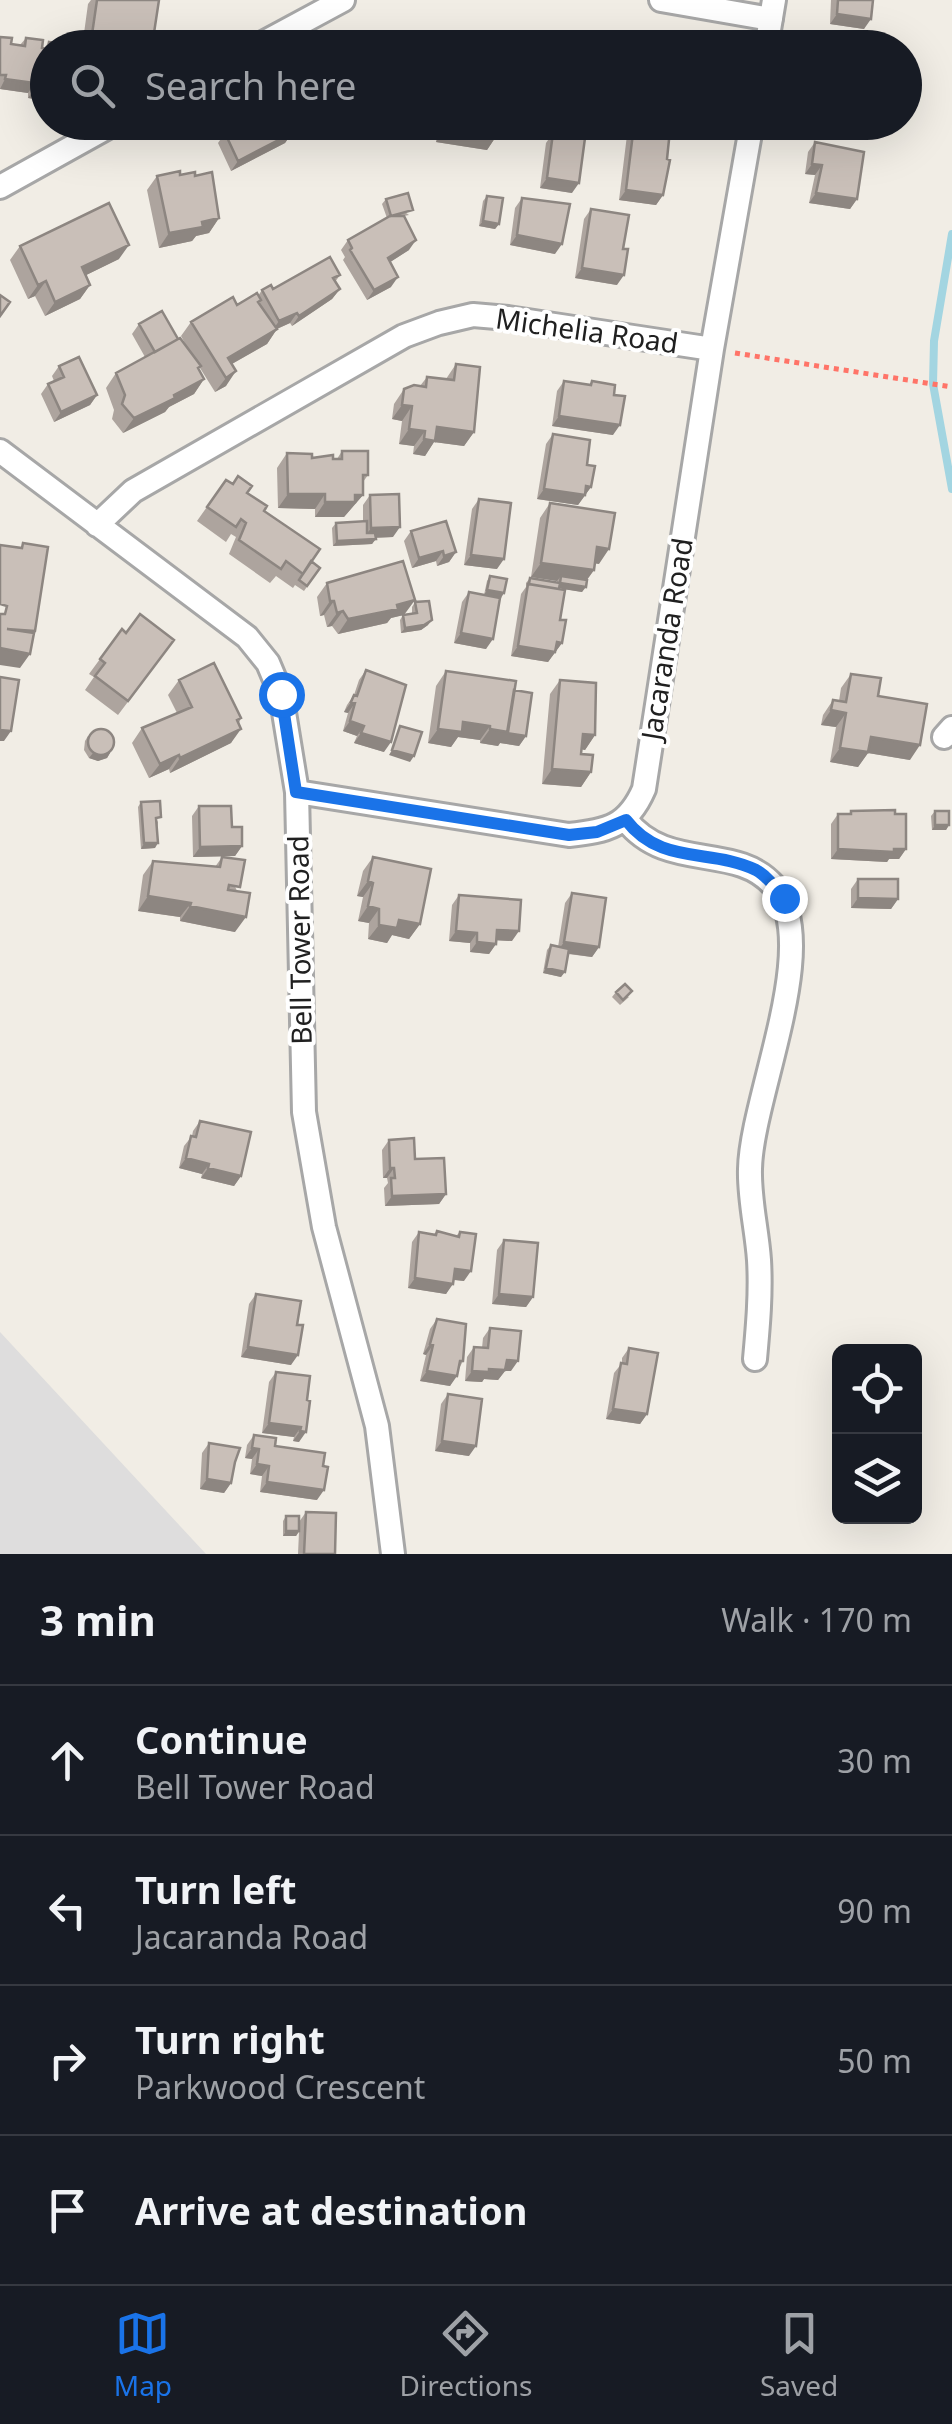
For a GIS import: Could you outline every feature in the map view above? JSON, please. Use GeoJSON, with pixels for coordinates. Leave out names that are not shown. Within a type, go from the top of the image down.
{"type":"FeatureCollection","features":[{"type":"Feature","properties":{"kind":"street"},"geometry":{"type":"LineString","coordinates":[[287,30],[343,0]]}},
{"type":"Feature","properties":{"kind":"street"},"geometry":{"type":"LineString","coordinates":[[660,0],[772,9]]}},
{"type":"Feature","properties":{"kind":"street"},"geometry":{"type":"LineString","coordinates":[[0,186],[84,140]]}},
{"type":"Feature","properties":{"kind":"street","name":"Jacaranda Road"},"geometry":{"type":"LineString","coordinates":[[626,820],[636,809],[644,789],[712,349],[749,140]]}},
{"type":"Feature","properties":{"kind":"street","name":"Michelia Road"},"geometry":{"type":"LineString","coordinates":[[97,525],[134,491],[404,336],[439,323],[473,316],[508,318],[712,349]]}},
{"type":"Feature","properties":{"kind":"street","name":"Bell Tower Road"},"geometry":{"type":"LineString","coordinates":[[0,451],[247,638],[268,662],[281,694],[296,792],[304,1112],[324,1227],[377,1426],[393,1554]]}},
{"type":"Feature","properties":{"kind":"street"},"geometry":{"type":"LineString","coordinates":[[296,792],[569,835],[597,832],[626,820],[648,841],[682,855],[733,862],[758,871],[784,898],[792,935],[782,1008],[750,1168],[759,1262],[756,1359]]}},
{"type":"Feature","properties":{"kind":"path","name":"Michelia Road"},"geometry":{"type":"LineString","coordinates":[[712,349],[952,387]]}},
{"type":"Feature","properties":{"kind":"shaded area"},"geometry":{"type":"Polygon","coordinates":[[[0,1332],[206,1554],[0,1554],[0,1332]]]}},
{"type":"Feature","properties":{"kind":"building"},"geometry":{"type":"Polygon","coordinates":[[[97,0],[159,0],[154,30],[93,30],[97,0]]]}},
{"type":"Feature","properties":{"kind":"building"},"geometry":{"type":"Polygon","coordinates":[[[838,0],[873,0],[871,19],[837,14],[838,0]]]}},
{"type":"Feature","properties":{"kind":"building"},"geometry":{"type":"Polygon","coordinates":[[[0,37],[12,38],[11,44],[25,46],[26,38],[30,38],[30,82],[0,75],[0,37]]]}},
{"type":"Feature","properties":{"kind":"building"},"geometry":{"type":"Polygon","coordinates":[[[228,140],[278,140],[238,161],[228,140]]]}},
{"type":"Feature","properties":{"kind":"building"},"geometry":{"type":"Polygon","coordinates":[[[552,140],[585,140],[579,183],[547,178],[552,140]]]}},
{"type":"Feature","properties":{"kind":"building"},"geometry":{"type":"Polygon","coordinates":[[[632,140],[669,140],[670,160],[663,195],[626,190],[632,140]]]}},
{"type":"Feature","properties":{"kind":"building"},"geometry":{"type":"Polygon","coordinates":[[[815,142],[864,152],[857,199],[816,193],[822,165],[812,164],[815,142]]]}},
{"type":"Feature","properties":{"kind":"building"},"geometry":{"type":"Polygon","coordinates":[[[180,171],[180,175],[195,172],[195,176],[212,172],[219,218],[202,222],[203,227],[169,233],[157,176],[180,171]]]}},
{"type":"Feature","properties":{"kind":"building"},"geometry":{"type":"Polygon","coordinates":[[[408,193],[413,210],[391,216],[386,199],[408,193]]]}},
{"type":"Feature","properties":{"kind":"building"},"geometry":{"type":"Polygon","coordinates":[[[487,196],[503,198],[499,224],[483,221],[487,196]]]}},
{"type":"Feature","properties":{"kind":"building"},"geometry":{"type":"Polygon","coordinates":[[[522,198],[570,204],[562,244],[517,235],[522,198]]]}},
{"type":"Feature","properties":{"kind":"building"},"geometry":{"type":"Polygon","coordinates":[[[109,203],[129,245],[82,267],[90,285],[55,302],[46,281],[38,285],[20,246],[109,203]]]}},
{"type":"Feature","properties":{"kind":"building"},"geometry":{"type":"Polygon","coordinates":[[[591,209],[629,215],[623,249],[628,249],[624,275],[582,268],[591,209]]]}},
{"type":"Feature","properties":{"kind":"building"},"geometry":{"type":"Polygon","coordinates":[[[390,216],[404,216],[416,240],[388,258],[398,277],[374,290],[348,240],[390,216]]]}},
{"type":"Feature","properties":{"kind":"building"},"geometry":{"type":"Polygon","coordinates":[[[330,257],[340,275],[333,278],[340,289],[299,316],[297,313],[279,321],[262,290],[271,285],[273,289],[330,257]]]}},
{"type":"Feature","properties":{"kind":"building"},"geometry":{"type":"Polygon","coordinates":[[[257,293],[261,300],[258,302],[277,329],[228,358],[236,371],[226,378],[191,322],[233,297],[237,305],[257,293]]]}},
{"type":"Feature","properties":{"kind":"building"},"geometry":{"type":"Polygon","coordinates":[[[0,295],[10,302],[0,316],[0,295]]]}},
{"type":"Feature","properties":{"kind":"building"},"geometry":{"type":"Polygon","coordinates":[[[162,311],[178,339],[155,352],[139,324],[162,311]]]}},
{"type":"Feature","properties":{"kind":"building"},"geometry":{"type":"Polygon","coordinates":[[[180,338],[201,366],[198,368],[204,379],[134,418],[122,404],[125,395],[116,373],[180,338]]]}},
{"type":"Feature","properties":{"kind":"building"},"geometry":{"type":"Polygon","coordinates":[[[79,357],[97,395],[61,412],[48,384],[64,377],[59,366],[79,357]]]}},
{"type":"Feature","properties":{"kind":"building"},"geometry":{"type":"Polygon","coordinates":[[[456,364],[480,367],[474,432],[437,427],[435,441],[424,439],[425,431],[409,429],[412,406],[402,405],[404,389],[414,385],[426,387],[427,377],[454,380],[456,364]]]}},
{"type":"Feature","properties":{"kind":"building"},"geometry":{"type":"Polygon","coordinates":[[[564,381],[615,385],[614,395],[625,396],[620,425],[559,416],[564,381]]]}},
{"type":"Feature","properties":{"kind":"building"},"geometry":{"type":"Polygon","coordinates":[[[553,434],[590,440],[587,465],[595,466],[591,487],[586,486],[585,495],[544,489],[553,434]]]}},
{"type":"Feature","properties":{"kind":"building"},"geometry":{"type":"Polygon","coordinates":[[[342,451],[368,451],[363,495],[355,495],[355,502],[325,502],[325,494],[288,494],[287,453],[312,454],[312,458],[333,455],[333,459],[342,459],[342,451]]]}},
{"type":"Feature","properties":{"kind":"building"},"geometry":{"type":"Polygon","coordinates":[[[238,476],[252,486],[247,493],[267,506],[264,511],[320,549],[303,574],[286,561],[281,569],[239,540],[246,523],[241,519],[236,527],[207,507],[226,480],[233,484],[238,476]]]}},
{"type":"Feature","properties":{"kind":"building"},"geometry":{"type":"Polygon","coordinates":[[[399,494],[400,527],[371,528],[370,495],[399,494]]]}},
{"type":"Feature","properties":{"kind":"building"},"geometry":{"type":"Polygon","coordinates":[[[479,499],[511,503],[504,559],[471,555],[479,499]]]}},
{"type":"Feature","properties":{"kind":"building"},"geometry":{"type":"Polygon","coordinates":[[[550,503],[615,513],[609,549],[597,547],[594,570],[541,563],[550,503]]]}},
{"type":"Feature","properties":{"kind":"building"},"geometry":{"type":"Polygon","coordinates":[[[367,521],[367,533],[375,533],[376,539],[337,541],[336,523],[367,521]]]}},
{"type":"Feature","properties":{"kind":"building"},"geometry":{"type":"Polygon","coordinates":[[[446,521],[456,552],[444,556],[443,551],[419,558],[411,531],[446,521]]]}},
{"type":"Feature","properties":{"kind":"building"},"geometry":{"type":"Polygon","coordinates":[[[23,543],[48,547],[35,631],[7,629],[34,633],[30,654],[0,648],[0,614],[5,614],[7,606],[0,604],[0,545],[22,548],[23,543]]]}},
{"type":"Feature","properties":{"kind":"building"},"geometry":{"type":"Polygon","coordinates":[[[311,561],[320,568],[307,586],[299,580],[311,561]]]}},
{"type":"Feature","properties":{"kind":"building"},"geometry":{"type":"Polygon","coordinates":[[[403,561],[415,600],[397,605],[398,609],[348,619],[343,611],[337,613],[327,583],[403,561]]]}},
{"type":"Feature","properties":{"kind":"building"},"geometry":{"type":"Polygon","coordinates":[[[490,576],[507,579],[504,593],[487,590],[490,576]]]}},
{"type":"Feature","properties":{"kind":"building"},"geometry":{"type":"Polygon","coordinates":[[[561,576],[587,580],[586,587],[560,583],[561,576]]]}},
{"type":"Feature","properties":{"kind":"building"},"geometry":{"type":"Polygon","coordinates":[[[530,578],[560,583],[559,589],[529,584],[530,578]]]}},
{"type":"Feature","properties":{"kind":"building"},"geometry":{"type":"Polygon","coordinates":[[[528,584],[565,590],[560,620],[566,620],[562,643],[557,642],[555,652],[518,646],[528,584]]]}},
{"type":"Feature","properties":{"kind":"building"},"geometry":{"type":"Polygon","coordinates":[[[469,592],[500,598],[493,639],[461,633],[469,592]]]}},
{"type":"Feature","properties":{"kind":"building"},"geometry":{"type":"Polygon","coordinates":[[[429,601],[432,620],[405,628],[403,615],[417,613],[415,602],[429,601]]]}},
{"type":"Feature","properties":{"kind":"building"},"geometry":{"type":"Polygon","coordinates":[[[140,614],[174,640],[128,701],[95,676],[105,663],[100,659],[122,629],[126,633],[140,614]]]}},
{"type":"Feature","properties":{"kind":"building"},"geometry":{"type":"Polygon","coordinates":[[[214,663],[241,718],[237,720],[241,729],[160,764],[142,728],[192,707],[179,680],[214,663]]]}},
{"type":"Feature","properties":{"kind":"building"},"geometry":{"type":"Polygon","coordinates":[[[366,670],[406,685],[391,742],[361,733],[364,726],[350,721],[355,703],[351,702],[366,670]]]}},
{"type":"Feature","properties":{"kind":"building"},"geometry":{"type":"Polygon","coordinates":[[[446,671],[516,681],[508,732],[463,722],[462,732],[438,729],[446,671]]]}},
{"type":"Feature","properties":{"kind":"building"},"geometry":{"type":"Polygon","coordinates":[[[851,674],[881,678],[878,696],[927,704],[920,745],[871,737],[868,752],[840,748],[846,713],[831,710],[833,700],[846,702],[851,674]]]}},
{"type":"Feature","properties":{"kind":"building"},"geometry":{"type":"Polygon","coordinates":[[[0,677],[19,680],[11,731],[0,730],[0,677]]]}},
{"type":"Feature","properties":{"kind":"building"},"geometry":{"type":"Polygon","coordinates":[[[560,680],[596,683],[595,735],[583,734],[581,754],[593,755],[591,772],[552,769],[560,680]]]}},
{"type":"Feature","properties":{"kind":"building"},"geometry":{"type":"Polygon","coordinates":[[[514,690],[532,693],[526,736],[507,733],[514,690]]]}},
{"type":"Feature","properties":{"kind":"building"},"geometry":{"type":"Polygon","coordinates":[[[400,726],[422,732],[414,756],[392,750],[400,726]]]}},
{"type":"Feature","properties":{"kind":"building"},"geometry":{"type":"Polygon","coordinates":[[[101,729],[110,733],[114,742],[110,751],[101,755],[92,751],[88,742],[92,733],[101,729]]]}},
{"type":"Feature","properties":{"kind":"building"},"geometry":{"type":"Polygon","coordinates":[[[160,801],[161,817],[156,818],[158,843],[144,843],[141,802],[160,801]]]}},
{"type":"Feature","properties":{"kind":"building"},"geometry":{"type":"Polygon","coordinates":[[[199,806],[231,806],[232,827],[242,827],[242,846],[200,847],[199,806]]]}},
{"type":"Feature","properties":{"kind":"building"},"geometry":{"type":"Polygon","coordinates":[[[895,810],[895,814],[906,814],[906,849],[838,849],[838,814],[895,810]]]}},
{"type":"Feature","properties":{"kind":"building"},"geometry":{"type":"Polygon","coordinates":[[[935,811],[949,811],[949,825],[935,825],[935,811]]]}},
{"type":"Feature","properties":{"kind":"building"},"geometry":{"type":"Polygon","coordinates":[[[222,857],[245,860],[240,887],[229,885],[228,890],[250,893],[246,917],[148,896],[153,861],[220,867],[222,857]]]}},
{"type":"Feature","properties":{"kind":"building"},"geometry":{"type":"Polygon","coordinates":[[[373,857],[431,869],[420,924],[399,920],[397,928],[379,925],[379,909],[368,906],[373,857]]]}},
{"type":"Feature","properties":{"kind":"building"},"geometry":{"type":"Polygon","coordinates":[[[858,879],[898,879],[898,899],[858,898],[858,879]]]}},
{"type":"Feature","properties":{"kind":"building"},"geometry":{"type":"Polygon","coordinates":[[[572,893],[606,898],[599,947],[564,942],[572,893]]]}},
{"type":"Feature","properties":{"kind":"building"},"geometry":{"type":"Polygon","coordinates":[[[459,895],[521,900],[519,931],[497,930],[496,944],[477,942],[477,933],[456,931],[459,895]]]}},
{"type":"Feature","properties":{"kind":"building"},"geometry":{"type":"Polygon","coordinates":[[[551,945],[569,949],[565,972],[546,968],[551,945]]]}},
{"type":"Feature","properties":{"kind":"building"},"geometry":{"type":"Polygon","coordinates":[[[625,984],[632,991],[623,1000],[616,992],[625,984]]]}},
{"type":"Feature","properties":{"kind":"building"},"geometry":{"type":"Polygon","coordinates":[[[200,1121],[251,1132],[241,1176],[186,1158],[191,1136],[196,1137],[200,1121]]]}},
{"type":"Feature","properties":{"kind":"building"},"geometry":{"type":"Polygon","coordinates":[[[414,1138],[415,1159],[444,1158],[446,1194],[392,1196],[391,1178],[395,1178],[394,1168],[390,1168],[389,1140],[414,1138]]]}},
{"type":"Feature","properties":{"kind":"building"},"geometry":{"type":"Polygon","coordinates":[[[437,1231],[459,1237],[460,1232],[476,1234],[471,1271],[455,1269],[453,1284],[415,1278],[419,1232],[436,1235],[437,1231]]]}},
{"type":"Feature","properties":{"kind":"building"},"geometry":{"type":"Polygon","coordinates":[[[504,1240],[538,1243],[533,1297],[499,1294],[504,1240]]]}},
{"type":"Feature","properties":{"kind":"building"},"geometry":{"type":"Polygon","coordinates":[[[256,1294],[301,1301],[297,1325],[303,1325],[298,1355],[248,1347],[256,1294]]]}},
{"type":"Feature","properties":{"kind":"building"},"geometry":{"type":"Polygon","coordinates":[[[437,1319],[466,1324],[463,1361],[457,1376],[427,1371],[437,1319]]]}},
{"type":"Feature","properties":{"kind":"building"},"geometry":{"type":"Polygon","coordinates":[[[490,1328],[521,1331],[518,1361],[507,1360],[505,1370],[472,1371],[474,1347],[488,1348],[490,1328]]]}},
{"type":"Feature","properties":{"kind":"building"},"geometry":{"type":"Polygon","coordinates":[[[629,1348],[658,1353],[647,1414],[613,1409],[621,1363],[627,1364],[629,1348]]]}},
{"type":"Feature","properties":{"kind":"building"},"geometry":{"type":"Polygon","coordinates":[[[276,1372],[310,1376],[306,1432],[300,1431],[301,1427],[269,1423],[276,1372]]]}},
{"type":"Feature","properties":{"kind":"building"},"geometry":{"type":"Polygon","coordinates":[[[448,1394],[482,1399],[476,1446],[442,1441],[448,1394]]]}},
{"type":"Feature","properties":{"kind":"building"},"geometry":{"type":"Polygon","coordinates":[[[254,1435],[276,1438],[275,1446],[325,1453],[323,1466],[328,1467],[324,1490],[267,1482],[269,1466],[257,1464],[259,1449],[252,1448],[254,1435]]]}},
{"type":"Feature","properties":{"kind":"building"},"geometry":{"type":"Polygon","coordinates":[[[209,1443],[240,1448],[231,1483],[207,1479],[209,1443]]]}},
{"type":"Feature","properties":{"kind":"building"},"geometry":{"type":"Polygon","coordinates":[[[306,1512],[336,1513],[335,1554],[304,1554],[306,1512]]]}},
{"type":"Feature","properties":{"kind":"building"},"geometry":{"type":"Polygon","coordinates":[[[286,1516],[299,1516],[299,1531],[286,1531],[286,1516]]]}},
{"type":"Feature","properties":{"kind":"waterway"},"geometry":{"type":"LineString","coordinates":[[952,234],[934,341],[933,384],[952,489]]}},
{"type":"Feature","properties":{"kind":"route"},"geometry":{"type":"LineString","coordinates":[[281,694],[296,792],[569,835],[597,832],[626,820],[648,841],[682,855],[733,862],[758,871],[784,898]]}}]}
